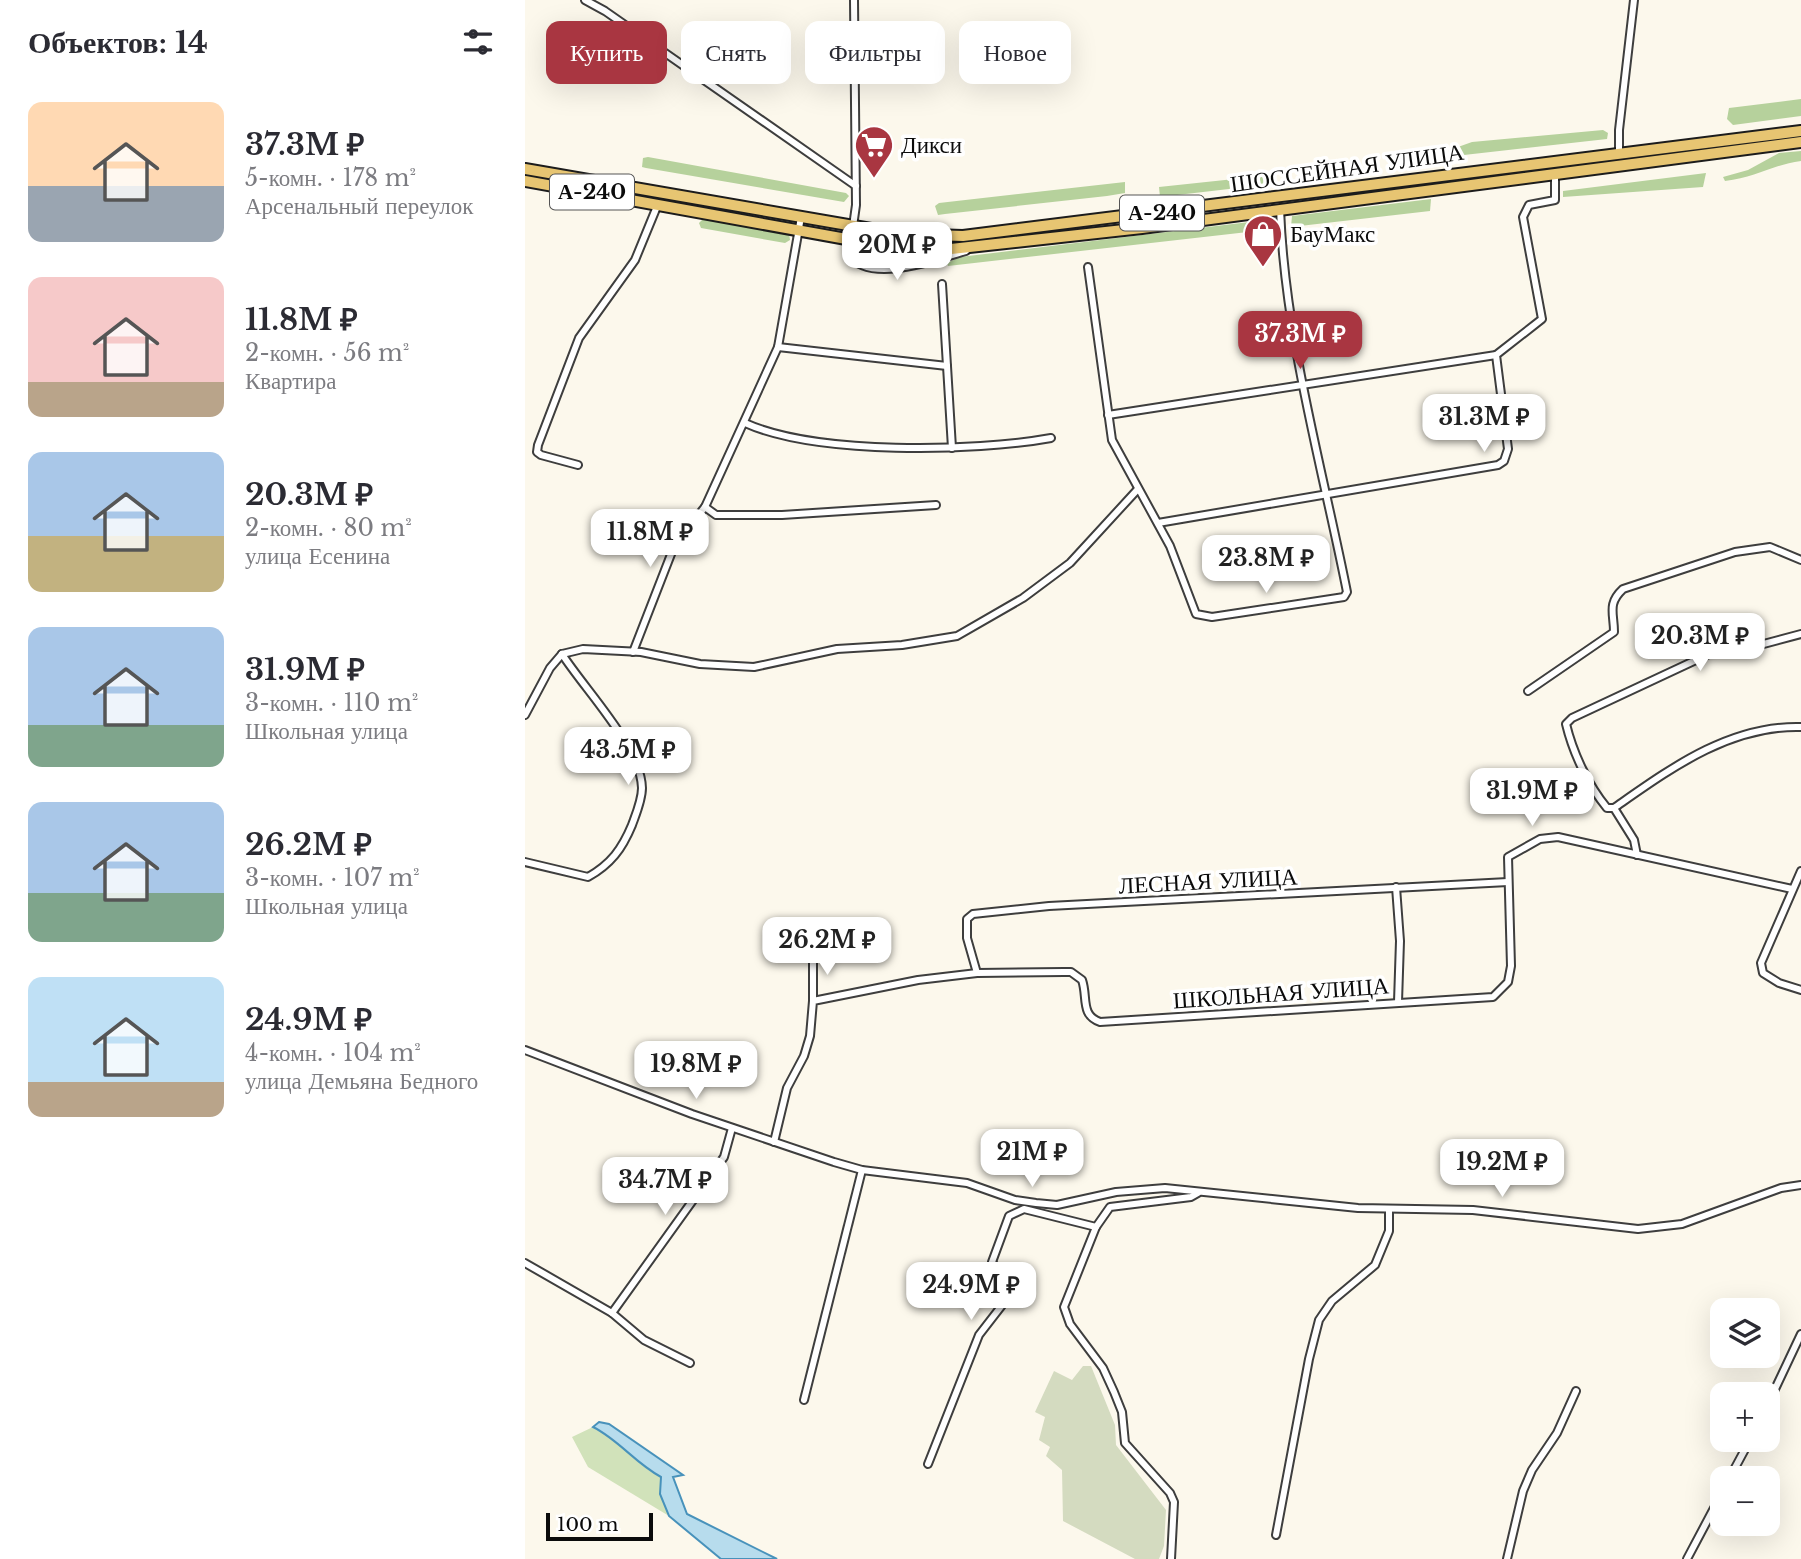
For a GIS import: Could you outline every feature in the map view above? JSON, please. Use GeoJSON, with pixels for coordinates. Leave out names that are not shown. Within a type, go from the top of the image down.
{"type":"FeatureCollection","features":[{"type":"Feature","properties":{"kind":"main road","name":"ШОССЕЙНАЯ УЛИЦА"},"geometry":{"type":"LineString","coordinates":[[525,169],[853,227],[918,236],[981,235],[1801,131]]}},
{"type":"Feature","properties":{"kind":"main road","name":"ШОССЕЙНАЯ УЛИЦА"},"geometry":{"type":"LineString","coordinates":[[658,204],[914,248],[982,247],[1801,142]]}},
{"type":"Feature","properties":{"kind":"main road","name":"А-240"},"geometry":{"type":"LineString","coordinates":[[525,181],[658,204]]}},
{"type":"Feature","properties":{"kind":"street"},"geometry":{"type":"LineString","coordinates":[[585,0],[605,11],[856,186]]}},
{"type":"Feature","properties":{"kind":"street"},"geometry":{"type":"LineString","coordinates":[[854,0],[856,186],[849,255],[854,261],[896,269],[982,247]]}},
{"type":"Feature","properties":{"kind":"street"},"geometry":{"type":"LineString","coordinates":[[1619,153],[1619,130],[1634,0]]}},
{"type":"Feature","properties":{"kind":"street"},"geometry":{"type":"LineString","coordinates":[[1108,415],[1496,355],[1542,319],[1523,217],[1529,205],[1555,200],[1555,173]]}},
{"type":"Feature","properties":{"kind":"street"},"geometry":{"type":"LineString","coordinates":[[578,465],[541,455],[537,452],[538,445],[579,338],[635,260],[658,204]]}},
{"type":"Feature","properties":{"kind":"street"},"geometry":{"type":"LineString","coordinates":[[1088,267],[1112,440],[1158,523],[1196,614],[1212,617],[1344,597],[1347,592],[1328,493],[1303,384],[1280,209]]}},
{"type":"Feature","properties":{"kind":"street"},"geometry":{"type":"LineString","coordinates":[[633,652],[675,544],[705,507],[778,347],[801,217]]}},
{"type":"Feature","properties":{"kind":"street"},"geometry":{"type":"LineString","coordinates":[[942,284],[952,448]]}},
{"type":"Feature","properties":{"kind":"street"},"geometry":{"type":"LineString","coordinates":[[778,347],[947,366]]}},
{"type":"Feature","properties":{"kind":"street"},"geometry":{"type":"LineString","coordinates":[[1158,523],[1498,466],[1504,461],[1508,449],[1496,355]]}},
{"type":"Feature","properties":{"kind":"street"},"geometry":{"type":"LineString","coordinates":[[745,423],[805,439],[952,448],[1002,446],[1051,438]]}},
{"type":"Feature","properties":{"kind":"street"},"geometry":{"type":"LineString","coordinates":[[525,715],[550,668],[562,654],[583,649],[633,652],[699,664],[754,667],[837,649],[902,645],[957,636],[1023,598],[1070,563],[1138,489]]}},
{"type":"Feature","properties":{"kind":"street"},"geometry":{"type":"LineString","coordinates":[[705,507],[716,515],[782,516],[936,505]]}},
{"type":"Feature","properties":{"kind":"street"},"geometry":{"type":"LineString","coordinates":[[1528,691],[1614,632],[1610,608],[1613,599],[1623,589],[1735,552],[1770,547],[1801,560]]}},
{"type":"Feature","properties":{"kind":"street"},"geometry":{"type":"LineString","coordinates":[[1801,634],[1741,650],[1711,653],[1566,724],[1598,797],[1607,808],[1614,808],[1666,772],[1717,745],[1753,731],[1801,727]]}},
{"type":"Feature","properties":{"kind":"street"},"geometry":{"type":"LineString","coordinates":[[525,862],[588,877],[606,867],[623,846],[636,814],[642,789],[630,750],[562,654]]}},
{"type":"Feature","properties":{"kind":"street"},"geometry":{"type":"LineString","coordinates":[[1614,808],[1634,840],[1637,855]]}},
{"type":"Feature","properties":{"kind":"street","name":"ШКОЛЬНАЯ УЛИЦА"},"geometry":{"type":"LineString","coordinates":[[813,1001],[918,980],[977,973],[1070,972],[1082,980],[1086,1011],[1091,1019],[1100,1022],[1493,997],[1503,991],[1511,966],[1509,857],[1540,839],[1558,837],[1792,889]]}},
{"type":"Feature","properties":{"kind":"street"},"geometry":{"type":"LineString","coordinates":[[1801,871],[1761,962],[1763,973],[1779,983],[1801,990]]}},
{"type":"Feature","properties":{"kind":"street","name":"ЛЕСНАЯ УЛИЦА"},"geometry":{"type":"LineString","coordinates":[[977,973],[967,938],[967,919],[973,914],[1049,906],[1508,882]]}},
{"type":"Feature","properties":{"kind":"street"},"geometry":{"type":"LineString","coordinates":[[1396,887],[1400,941],[1398,1002]]}},
{"type":"Feature","properties":{"kind":"street"},"geometry":{"type":"LineString","coordinates":[[775,1142],[787,1088],[804,1056],[810,1036],[813,954]]}},
{"type":"Feature","properties":{"kind":"street"},"geometry":{"type":"LineString","coordinates":[[525,1050],[732,1128],[862,1170],[967,1183],[1015,1200],[1057,1205],[1116,1192],[1165,1188],[1389,1209],[1473,1210],[1638,1229],[1682,1224],[1781,1188],[1801,1185]]}},
{"type":"Feature","properties":{"kind":"street"},"geometry":{"type":"LineString","coordinates":[[612,1313],[724,1157],[732,1128]]}},
{"type":"Feature","properties":{"kind":"street"},"geometry":{"type":"LineString","coordinates":[[804,1400],[862,1170]]}},
{"type":"Feature","properties":{"kind":"street"},"geometry":{"type":"LineString","coordinates":[[1171,1559],[1174,1502],[1170,1493],[1125,1443],[1122,1412],[1103,1368],[1070,1324],[1064,1307],[1096,1227],[1110,1207],[1191,1197],[1198,1193]]}},
{"type":"Feature","properties":{"kind":"street"},"geometry":{"type":"LineString","coordinates":[[1276,1535],[1309,1359],[1319,1320],[1332,1301],[1375,1265],[1388,1231],[1389,1209]]}},
{"type":"Feature","properties":{"kind":"street"},"geometry":{"type":"LineString","coordinates":[[928,1464],[979,1335],[1003,1304],[1010,1286],[992,1262],[1009,1216],[1018,1210],[1029,1210],[1096,1227]]}},
{"type":"Feature","properties":{"kind":"street"},"geometry":{"type":"LineString","coordinates":[[525,1263],[612,1313],[643,1340],[690,1363]]}},
{"type":"Feature","properties":{"kind":"street"},"geometry":{"type":"LineString","coordinates":[[1778,1382],[1801,1334]]}},
{"type":"Feature","properties":{"kind":"street"},"geometry":{"type":"LineString","coordinates":[[1507,1559],[1523,1491],[1532,1470],[1557,1433],[1576,1391]]}},
{"type":"Feature","properties":{"kind":"street"},"geometry":{"type":"LineString","coordinates":[[1687,1559],[1710,1516]]}},
{"type":"Feature","properties":{"kind":"green space"},"geometry":{"type":"Polygon","coordinates":[[[1801,99],[1801,116],[1733,125],[1727,119],[1729,108],[1801,99]]]}},
{"type":"Feature","properties":{"kind":"green space"},"geometry":{"type":"Polygon","coordinates":[[[1603,130],[1608,133],[1607,139],[1455,156],[1458,147],[1472,142],[1603,130]]]}},
{"type":"Feature","properties":{"kind":"green space"},"geometry":{"type":"Polygon","coordinates":[[[1801,151],[1801,161],[1736,179],[1725,181],[1723,177],[1748,170],[1779,153],[1801,151]]]}},
{"type":"Feature","properties":{"kind":"green space"},"geometry":{"type":"Polygon","coordinates":[[[643,158],[846,193],[849,196],[844,202],[642,167],[643,158]]]}},
{"type":"Feature","properties":{"kind":"green space"},"geometry":{"type":"Polygon","coordinates":[[[1706,173],[1703,187],[1563,197],[1563,191],[1706,173]]]}},
{"type":"Feature","properties":{"kind":"green space"},"geometry":{"type":"Polygon","coordinates":[[[1272,175],[1273,184],[1160,197],[1159,187],[1272,175]]]}},
{"type":"Feature","properties":{"kind":"green space"},"geometry":{"type":"Polygon","coordinates":[[[1125,182],[1125,193],[1107,196],[938,215],[935,206],[939,203],[1125,182]]]}},
{"type":"Feature","properties":{"kind":"green space"},"geometry":{"type":"Polygon","coordinates":[[[1431,199],[1430,211],[1291,227],[1292,216],[1431,199]]]}},
{"type":"Feature","properties":{"kind":"green space"},"geometry":{"type":"Polygon","coordinates":[[[703,219],[789,233],[790,240],[785,243],[701,228],[699,223],[703,219]]]}},
{"type":"Feature","properties":{"kind":"green space"},"geometry":{"type":"Polygon","coordinates":[[[1275,219],[1275,229],[948,266],[947,263],[960,257],[1275,219]]]}},
{"type":"Feature","properties":{"kind":"green space"},"geometry":{"type":"Polygon","coordinates":[[[1083,1366],[1091,1366],[1115,1425],[1116,1445],[1166,1510],[1164,1546],[1159,1559],[1135,1559],[1063,1521],[1062,1470],[1046,1456],[1050,1447],[1039,1440],[1045,1417],[1035,1412],[1054,1371],[1072,1380],[1083,1366]]]}},
{"type":"Feature","properties":{"kind":"green space"},"geometry":{"type":"Polygon","coordinates":[[[593,1427],[661,1477],[660,1494],[669,1516],[588,1467],[572,1437],[593,1427]]]}},
{"type":"Feature","properties":{"kind":"water"},"geometry":{"type":"Polygon","coordinates":[[[599,1422],[609,1424],[683,1475],[673,1477],[687,1514],[777,1559],[721,1559],[669,1516],[660,1494],[661,1477],[593,1427],[599,1422]]]}},
{"type":"Feature","properties":{"kind":"place","name":"Дикси"},"geometry":{"type":"Point","coordinates":[874,179]}},
{"type":"Feature","properties":{"kind":"place","name":"БауМакс"},"geometry":{"type":"Point","coordinates":[1263,268]}}]}
